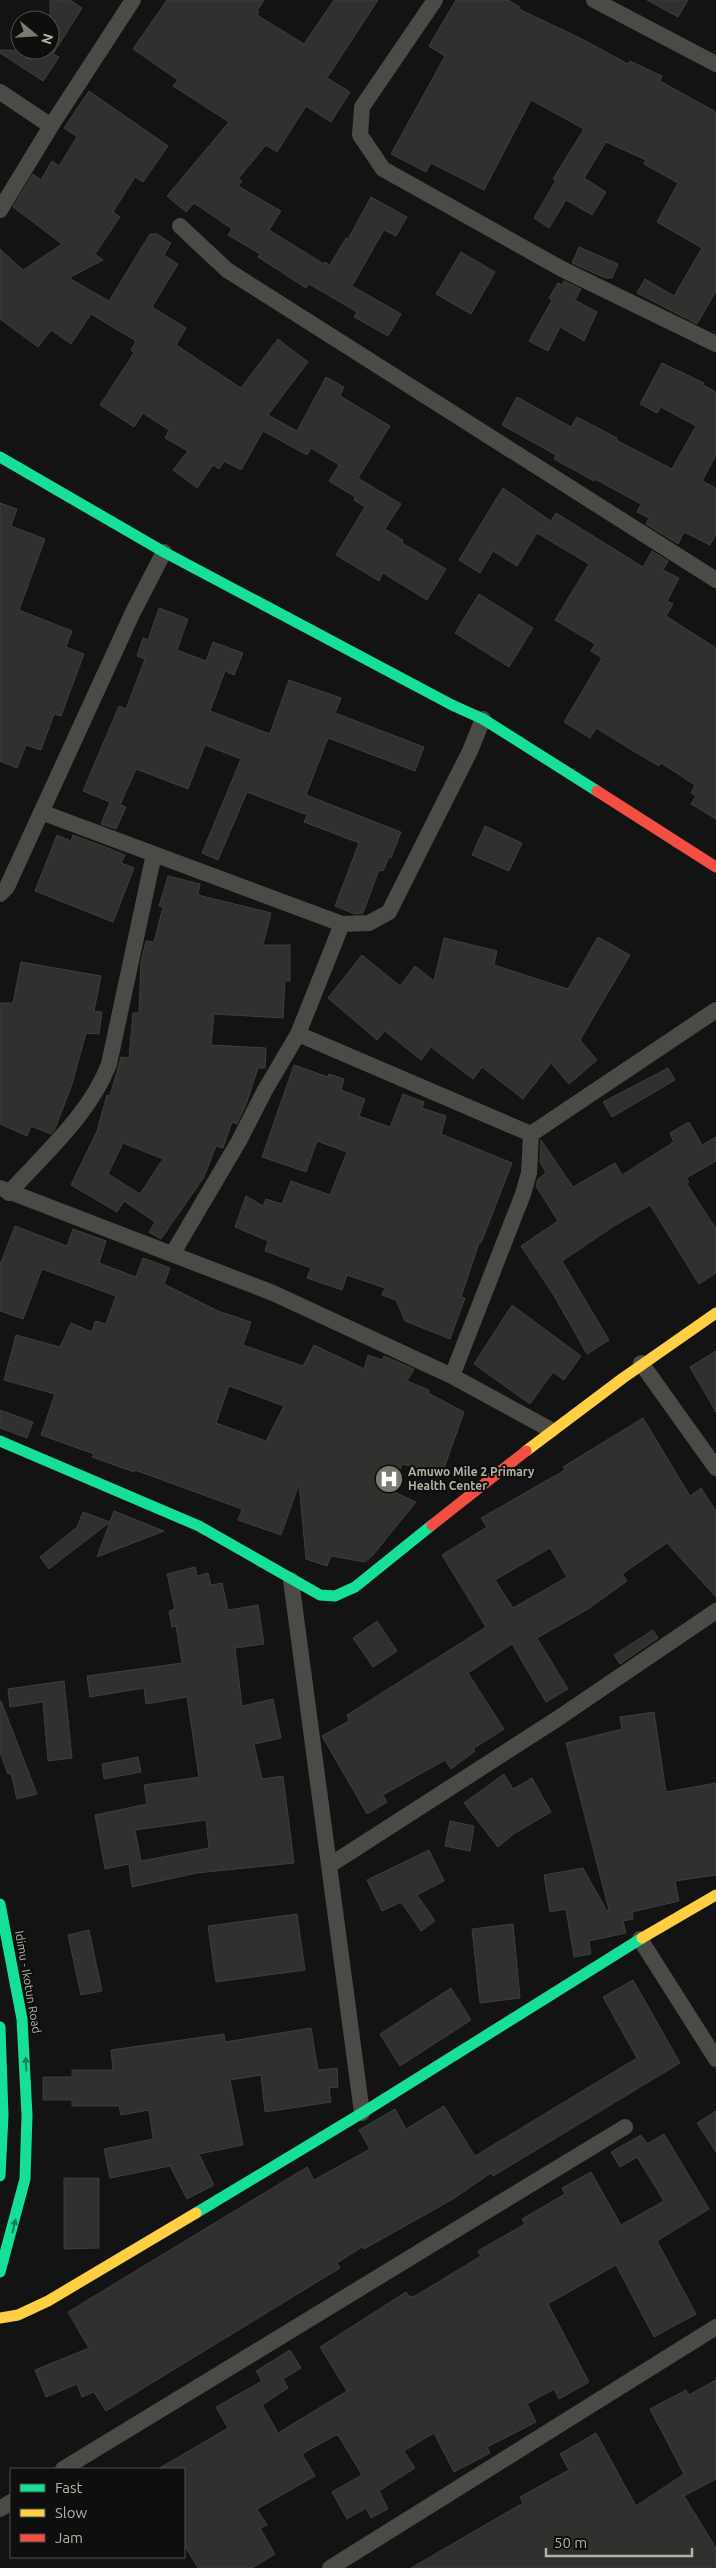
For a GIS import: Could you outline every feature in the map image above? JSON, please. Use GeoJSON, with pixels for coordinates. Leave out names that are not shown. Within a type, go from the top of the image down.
{"type":"FeatureCollection","features":[{"type":"Feature","properties":{"kind":"street"},"geometry":{"type":"LineString","coordinates":[[0,210],[51,126],[133,0]]}},
{"type":"Feature","properties":{"kind":"street"},"geometry":{"type":"LineString","coordinates":[[435,0],[362,107],[360,135],[383,169],[562,269],[716,344]]}},
{"type":"Feature","properties":{"kind":"street"},"geometry":{"type":"LineString","coordinates":[[594,0],[716,64]]}},
{"type":"Feature","properties":{"kind":"street"},"geometry":{"type":"LineString","coordinates":[[0,92],[51,126]]}},
{"type":"Feature","properties":{"kind":"street"},"geometry":{"type":"LineString","coordinates":[[180,226],[227,270],[716,580]]}},
{"type":"Feature","properties":{"kind":"street"},"geometry":{"type":"LineString","coordinates":[[0,457],[164,552],[452,705],[483,719],[716,867]]}},
{"type":"Feature","properties":{"kind":"street"},"geometry":{"type":"LineString","coordinates":[[0,894],[7,887],[133,612],[164,552]]}},
{"type":"Feature","properties":{"kind":"street"},"geometry":{"type":"LineString","coordinates":[[41,812],[342,924],[369,923],[389,912],[470,751],[483,719]]}},
{"type":"Feature","properties":{"kind":"street"},"geometry":{"type":"LineString","coordinates":[[154,854],[109,1064],[101,1084],[87,1106],[4,1190],[174,1253],[273,1294],[452,1376],[551,1430]]}},
{"type":"Feature","properties":{"kind":"street"},"geometry":{"type":"LineString","coordinates":[[174,1253],[298,1034],[342,924]]}},
{"type":"Feature","properties":{"kind":"street"},"geometry":{"type":"LineString","coordinates":[[530,1134],[716,1010]]}},
{"type":"Feature","properties":{"kind":"street"},"geometry":{"type":"LineString","coordinates":[[298,1034],[530,1134]]}},
{"type":"Feature","properties":{"kind":"street"},"geometry":{"type":"LineString","coordinates":[[452,1376],[523,1194],[528,1173],[530,1134]]}},
{"type":"Feature","properties":{"kind":"street"},"geometry":{"type":"LineString","coordinates":[[0,1441],[199,1526],[320,1595],[336,1596],[355,1587],[551,1430],[641,1363],[716,1313]]}},
{"type":"Feature","properties":{"kind":"street"},"geometry":{"type":"LineString","coordinates":[[641,1363],[716,1468]]}},
{"type":"Feature","properties":{"kind":"street"},"geometry":{"type":"LineString","coordinates":[[291,1580],[362,2112]]}},
{"type":"Feature","properties":{"kind":"street"},"geometry":{"type":"LineString","coordinates":[[330,1865],[557,1719],[716,1611]]}},
{"type":"Feature","properties":{"kind":"street"},"geometry":{"type":"LineString","coordinates":[[0,2318],[18,2315],[56,2296],[362,2112],[640,1939],[716,1895]]}},
{"type":"Feature","properties":{"kind":"street","name":"Idimu - Ikotun Road"},"geometry":{"type":"LineString","coordinates":[[0,1904],[22,2019],[27,2115],[24,2179],[0,2272]]}},
{"type":"Feature","properties":{"kind":"street"},"geometry":{"type":"LineString","coordinates":[[640,1939],[716,2059]]}},
{"type":"Feature","properties":{"kind":"street"},"geometry":{"type":"LineString","coordinates":[[0,2027],[3,2076],[0,2168]]}},
{"type":"Feature","properties":{"kind":"street"},"geometry":{"type":"LineString","coordinates":[[65,2468],[625,2127]]}},
{"type":"Feature","properties":{"kind":"street"},"geometry":{"type":"LineString","coordinates":[[330,2568],[716,2327]]}},
{"type":"Feature","properties":{"kind":"building"},"geometry":{"type":"Polygon","coordinates":[[[50,0],[70,0],[82,8],[60,43],[60,10],[50,10],[50,0]]]}},
{"type":"Feature","properties":{"kind":"building"},"geometry":{"type":"Polygon","coordinates":[[[167,0],[264,0],[257,11],[259,12],[257,15],[304,44],[334,0],[378,0],[327,78],[350,92],[331,122],[306,106],[277,152],[266,145],[238,179],[242,181],[238,186],[281,211],[269,230],[324,264],[325,262],[330,265],[346,238],[348,239],[371,197],[407,217],[396,236],[384,230],[352,286],[401,314],[388,336],[354,317],[357,312],[309,284],[306,288],[258,257],[260,254],[228,235],[232,229],[194,203],[186,212],[167,196],[229,122],[173,86],[178,80],[133,49],[167,0]]]}},
{"type":"Feature","properties":{"kind":"building"},"geometry":{"type":"Polygon","coordinates":[[[456,0],[508,0],[520,7],[519,9],[584,40],[628,64],[630,61],[662,76],[660,81],[716,112],[716,291],[697,324],[637,293],[645,279],[674,296],[702,248],[657,222],[678,183],[644,164],[646,160],[606,142],[584,178],[606,192],[592,215],[566,200],[549,228],[534,218],[556,180],[553,179],[584,129],[531,100],[484,190],[431,163],[426,172],[391,154],[445,56],[429,46],[456,0]]]}},
{"type":"Feature","properties":{"kind":"building"},"geometry":{"type":"Polygon","coordinates":[[[647,0],[688,0],[678,17],[647,0]]]}},
{"type":"Feature","properties":{"kind":"building"},"geometry":{"type":"Polygon","coordinates":[[[0,50],[10,50],[10,60],[0,53],[0,50]]]}},
{"type":"Feature","properties":{"kind":"building"},"geometry":{"type":"Polygon","coordinates":[[[11,60],[57,60],[43,81],[11,60]]]}},
{"type":"Feature","properties":{"kind":"building"},"geometry":{"type":"Polygon","coordinates":[[[89,91],[168,146],[143,182],[135,177],[113,212],[120,217],[95,254],[103,260],[69,278],[109,301],[150,234],[157,234],[171,243],[164,255],[178,264],[152,307],[186,328],[176,345],[241,388],[278,339],[308,362],[268,415],[297,431],[326,377],[344,387],[340,396],[390,426],[358,478],[401,504],[385,529],[403,540],[402,543],[446,569],[427,600],[383,573],[379,581],[336,555],[365,507],[354,500],[355,497],[329,481],[339,465],[311,448],[307,455],[263,431],[241,470],[224,461],[219,469],[213,465],[197,488],[173,470],[188,451],[165,438],[169,430],[143,413],[134,427],[100,405],[134,353],[131,350],[136,341],[91,314],[71,344],[51,330],[38,347],[0,319],[0,249],[23,270],[62,244],[13,207],[33,174],[41,180],[52,161],[59,166],[77,137],[64,128],[89,91]]]}},
{"type":"Feature","properties":{"kind":"building"},"geometry":{"type":"Polygon","coordinates":[[[579,247],[618,264],[612,278],[605,278],[572,263],[579,247]]]}},
{"type":"Feature","properties":{"kind":"building"},"geometry":{"type":"Polygon","coordinates":[[[461,252],[495,272],[471,314],[436,294],[461,252]]]}},
{"type":"Feature","properties":{"kind":"building"},"geometry":{"type":"Polygon","coordinates":[[[564,281],[581,289],[575,300],[597,312],[584,341],[560,327],[548,351],[529,341],[552,300],[549,298],[558,283],[562,285],[564,281]]]}},
{"type":"Feature","properties":{"kind":"building"},"geometry":{"type":"Polygon","coordinates":[[[662,363],[704,383],[703,385],[716,392],[716,455],[702,481],[716,488],[716,534],[710,545],[684,532],[678,544],[646,524],[649,518],[637,512],[641,504],[554,459],[556,455],[502,425],[517,397],[571,427],[577,417],[672,469],[696,426],[661,407],[657,413],[640,404],[662,363]]]}},
{"type":"Feature","properties":{"kind":"building"},"geometry":{"type":"Polygon","coordinates":[[[503,488],[551,521],[556,513],[643,567],[652,551],[668,561],[663,570],[679,578],[667,601],[673,604],[666,616],[716,648],[716,819],[691,804],[696,796],[691,793],[695,785],[661,763],[659,766],[596,728],[590,738],[564,722],[602,658],[591,651],[595,644],[555,620],[589,564],[537,533],[517,566],[493,551],[480,573],[459,560],[503,488]]]}},
{"type":"Feature","properties":{"kind":"building"},"geometry":{"type":"Polygon","coordinates":[[[0,503],[17,509],[11,526],[45,539],[19,610],[72,631],[66,647],[84,654],[61,716],[54,714],[41,750],[26,745],[17,768],[0,761],[0,503]]]}},
{"type":"Feature","properties":{"kind":"building"},"geometry":{"type":"Polygon","coordinates":[[[479,594],[533,628],[509,667],[455,633],[479,594]]]}},
{"type":"Feature","properties":{"kind":"building"},"geometry":{"type":"Polygon","coordinates":[[[159,608],[188,619],[177,650],[206,661],[213,642],[243,653],[234,675],[225,671],[210,711],[270,734],[289,680],[341,698],[335,713],[424,747],[415,771],[328,738],[306,795],[401,832],[391,858],[389,857],[383,871],[379,870],[363,913],[355,914],[335,906],[359,843],[304,822],[307,815],[247,792],[218,860],[202,853],[241,759],[205,745],[188,789],[136,769],[120,805],[126,807],[116,829],[101,824],[110,802],[83,791],[119,706],[126,709],[145,659],[137,656],[143,638],[148,640],[159,608]]]}},
{"type":"Feature","properties":{"kind":"building"},"geometry":{"type":"Polygon","coordinates":[[[485,826],[522,843],[509,871],[472,855],[485,826]]]}},
{"type":"Feature","properties":{"kind":"building"},"geometry":{"type":"Polygon","coordinates":[[[57,835],[71,841],[73,835],[125,855],[121,863],[134,868],[113,922],[35,891],[57,835]]]}},
{"type":"Feature","properties":{"kind":"building"},"geometry":{"type":"Polygon","coordinates":[[[168,876],[200,884],[198,895],[271,913],[263,945],[290,945],[290,981],[285,981],[283,1018],[214,1014],[211,1045],[266,1048],[265,1068],[258,1068],[247,1102],[237,1124],[232,1122],[223,1148],[216,1146],[204,1177],[161,1239],[149,1232],[155,1222],[124,1201],[117,1212],[71,1185],[97,1131],[107,1095],[110,1096],[121,1057],[129,1058],[133,1013],[139,1013],[141,962],[146,941],[154,942],[163,907],[159,906],[168,876]],[[123,1143],[108,1174],[140,1194],[163,1159],[123,1143]]]}},
{"type":"Feature","properties":{"kind":"building"},"geometry":{"type":"Polygon","coordinates":[[[598,937],[630,955],[580,1040],[597,1060],[569,1084],[551,1063],[523,1099],[482,1067],[473,1079],[431,1047],[421,1060],[385,1031],[377,1040],[328,998],[362,955],[400,986],[415,966],[434,981],[444,938],[497,951],[494,965],[568,989],[598,937]]]}},
{"type":"Feature","properties":{"kind":"building"},"geometry":{"type":"Polygon","coordinates":[[[21,962],[101,976],[94,1011],[102,1012],[99,1034],[86,1033],[72,1084],[55,1129],[51,1134],[31,1126],[27,1136],[0,1124],[0,1003],[13,1003],[21,962]]]}},
{"type":"Feature","properties":{"kind":"building"},"geometry":{"type":"Polygon","coordinates":[[[294,1065],[328,1077],[329,1074],[344,1079],[341,1090],[365,1099],[359,1116],[390,1127],[403,1094],[424,1102],[422,1108],[446,1116],[441,1134],[512,1163],[481,1243],[479,1243],[461,1297],[465,1298],[450,1339],[405,1321],[396,1300],[382,1295],[385,1288],[347,1275],[342,1290],[307,1278],[311,1268],[265,1251],[268,1241],[235,1227],[246,1196],[263,1206],[266,1199],[282,1204],[291,1181],[330,1195],[347,1152],[317,1141],[306,1172],[262,1157],[294,1065]]]}},
{"type":"Feature","properties":{"kind":"building"},"geometry":{"type":"Polygon","coordinates":[[[668,1068],[675,1080],[612,1117],[603,1102],[668,1068]]]}},
{"type":"Feature","properties":{"kind":"building"},"geometry":{"type":"Polygon","coordinates":[[[689,1122],[702,1145],[716,1137],[716,1161],[686,1178],[689,1182],[687,1184],[716,1229],[716,1273],[699,1284],[650,1205],[614,1226],[562,1261],[609,1340],[587,1354],[553,1294],[521,1246],[558,1221],[536,1186],[538,1179],[546,1173],[540,1162],[541,1140],[573,1187],[615,1163],[622,1175],[674,1142],[670,1133],[689,1122]]]}},
{"type":"Feature","properties":{"kind":"building"},"geometry":{"type":"Polygon","coordinates":[[[15,1226],[67,1246],[73,1229],[106,1241],[99,1263],[136,1277],[143,1258],[170,1268],[164,1284],[218,1311],[251,1322],[243,1345],[303,1366],[314,1345],[364,1369],[368,1355],[382,1360],[384,1356],[414,1369],[407,1381],[429,1390],[428,1393],[464,1412],[442,1474],[402,1464],[392,1491],[416,1502],[373,1555],[365,1562],[331,1556],[327,1566],[306,1559],[299,1484],[281,1535],[238,1520],[242,1509],[135,1470],[134,1472],[92,1457],[94,1454],[41,1435],[55,1394],[4,1380],[16,1335],[60,1347],[71,1323],[92,1332],[95,1321],[106,1324],[116,1296],[42,1269],[23,1319],[0,1311],[0,1265],[15,1226]],[[229,1386],[216,1423],[266,1441],[284,1406],[229,1386]]]}},
{"type":"Feature","properties":{"kind":"building"},"geometry":{"type":"Polygon","coordinates":[[[512,1305],[581,1356],[564,1380],[553,1372],[530,1404],[474,1364],[512,1305]]]}},
{"type":"Feature","properties":{"kind":"building"},"geometry":{"type":"Polygon","coordinates":[[[716,1351],[716,1412],[690,1367],[716,1351]]]}},
{"type":"Feature","properties":{"kind":"building"},"geometry":{"type":"Polygon","coordinates":[[[0,1410],[33,1422],[27,1438],[0,1428],[0,1410]]]}},
{"type":"Feature","properties":{"kind":"building"},"geometry":{"type":"Polygon","coordinates":[[[643,1418],[690,1496],[701,1488],[716,1511],[716,1597],[667,1543],[622,1574],[627,1581],[588,1609],[537,1638],[568,1689],[546,1702],[512,1644],[468,1673],[504,1729],[473,1749],[475,1751],[451,1769],[445,1760],[383,1795],[387,1802],[367,1814],[322,1736],[349,1721],[347,1715],[486,1627],[442,1555],[487,1527],[481,1518],[565,1470],[563,1467],[643,1418]],[[550,1548],[495,1580],[513,1608],[567,1577],[550,1548]]]}},
{"type":"Feature","properties":{"kind":"building"},"geometry":{"type":"Polygon","coordinates":[[[114,1511],[164,1531],[97,1557],[114,1511]]]}},
{"type":"Feature","properties":{"kind":"building"},"geometry":{"type":"Polygon","coordinates":[[[83,1512],[110,1522],[49,1569],[40,1557],[77,1527],[83,1512]]]}},
{"type":"Feature","properties":{"kind":"building"},"geometry":{"type":"Polygon","coordinates":[[[195,1567],[197,1576],[208,1573],[211,1585],[222,1583],[228,1610],[258,1605],[264,1644],[235,1648],[242,1706],[273,1699],[281,1738],[254,1744],[262,1779],[283,1776],[294,1863],[197,1873],[132,1887],[129,1864],[105,1869],[95,1815],[147,1804],[144,1785],[199,1777],[187,1697],[146,1704],[144,1688],[90,1697],[87,1676],[182,1663],[176,1626],[172,1627],[169,1611],[175,1609],[167,1574],[195,1567]],[[206,1820],[135,1830],[141,1861],[209,1848],[206,1820]]]}},
{"type":"Feature","properties":{"kind":"building"},"geometry":{"type":"Polygon","coordinates":[[[377,1621],[397,1651],[373,1667],[353,1638],[377,1621]]]}},
{"type":"Feature","properties":{"kind":"building"},"geometry":{"type":"Polygon","coordinates":[[[653,1630],[658,1638],[620,1664],[614,1655],[653,1630]]]}},
{"type":"Feature","properties":{"kind":"building"},"geometry":{"type":"Polygon","coordinates":[[[64,1681],[72,1758],[48,1761],[43,1702],[10,1707],[8,1689],[64,1681]]]}},
{"type":"Feature","properties":{"kind":"building"},"geometry":{"type":"Polygon","coordinates":[[[0,1701],[37,1794],[17,1799],[11,1773],[8,1774],[0,1752],[0,1701]]]}},
{"type":"Feature","properties":{"kind":"building"},"geometry":{"type":"Polygon","coordinates":[[[654,1712],[666,1792],[716,1783],[716,1875],[675,1881],[679,1901],[632,1912],[633,1919],[623,1921],[626,1933],[589,1941],[591,1954],[574,1957],[566,1909],[550,1912],[544,1875],[583,1868],[607,1911],[609,1910],[566,1743],[622,1729],[620,1717],[654,1712]]]}},
{"type":"Feature","properties":{"kind":"building"},"geometry":{"type":"Polygon","coordinates":[[[138,1757],[141,1772],[104,1779],[102,1764],[138,1757]]]}},
{"type":"Feature","properties":{"kind":"building"},"geometry":{"type":"Polygon","coordinates":[[[504,1774],[513,1789],[532,1778],[551,1812],[515,1833],[498,1847],[464,1803],[504,1774]]]}},
{"type":"Feature","properties":{"kind":"building"},"geometry":{"type":"Polygon","coordinates":[[[450,1821],[474,1826],[470,1851],[445,1846],[450,1821]]]}},
{"type":"Feature","properties":{"kind":"building"},"geometry":{"type":"Polygon","coordinates":[[[429,1850],[444,1881],[417,1895],[435,1921],[421,1931],[401,1902],[382,1911],[367,1880],[429,1850]]]}},
{"type":"Feature","properties":{"kind":"building"},"geometry":{"type":"Polygon","coordinates":[[[297,1914],[305,1970],[216,1982],[208,1926],[297,1914]]]}},
{"type":"Feature","properties":{"kind":"building"},"geometry":{"type":"Polygon","coordinates":[[[513,1924],[520,1998],[480,2003],[472,1929],[513,1924]]]}},
{"type":"Feature","properties":{"kind":"building"},"geometry":{"type":"Polygon","coordinates":[[[89,1930],[102,1991],[81,1995],[68,1935],[89,1930]]]}},
{"type":"Feature","properties":{"kind":"building"},"geometry":{"type":"Polygon","coordinates":[[[633,1980],[680,2063],[493,2176],[491,2173],[453,2199],[364,2249],[362,2247],[337,2263],[340,2268],[106,2411],[94,2392],[82,2397],[77,2384],[46,2397],[35,2370],[89,2348],[68,2312],[307,2167],[314,2180],[370,2149],[359,2130],[395,2109],[406,2129],[444,2106],[475,2156],[637,2058],[603,1997],[633,1980]]]}},
{"type":"Feature","properties":{"kind":"building"},"geometry":{"type":"Polygon","coordinates":[[[451,1988],[471,2020],[400,2066],[380,2034],[451,1988]]]}},
{"type":"Feature","properties":{"kind":"building"},"geometry":{"type":"Polygon","coordinates":[[[311,2028],[318,2070],[337,2068],[338,2087],[329,2088],[331,2102],[265,2112],[261,2075],[230,2080],[243,2145],[199,2154],[214,2185],[187,2199],[170,2166],[110,2178],[104,2149],[153,2139],[149,2110],[121,2115],[119,2106],[72,2106],[72,2100],[43,2100],[43,2077],[72,2077],[72,2070],[113,2070],[111,2050],[224,2034],[225,2042],[311,2028]]]}},
{"type":"Feature","properties":{"kind":"building"},"geometry":{"type":"Polygon","coordinates":[[[716,2111],[716,2152],[697,2123],[716,2111]]]}},
{"type":"Feature","properties":{"kind":"building"},"geometry":{"type":"Polygon","coordinates":[[[664,2134],[709,2209],[657,2241],[696,2314],[654,2337],[616,2265],[548,2304],[589,2382],[559,2399],[554,2389],[527,2404],[536,2422],[487,2447],[490,2453],[454,2472],[434,2433],[404,2451],[415,2468],[379,2491],[388,2509],[371,2518],[366,2508],[347,2519],[332,2492],[362,2475],[338,2435],[334,2436],[302,2454],[315,2476],[257,2509],[267,2525],[260,2528],[275,2554],[252,2568],[198,2568],[185,2547],[185,2468],[160,2468],[228,2428],[216,2407],[262,2381],[256,2371],[290,2350],[301,2368],[283,2379],[288,2388],[262,2405],[278,2433],[347,2391],[320,2347],[406,2292],[410,2297],[415,2296],[481,2256],[478,2251],[525,2224],[522,2219],[565,2194],[562,2188],[591,2172],[621,2225],[664,2201],[637,2157],[620,2167],[611,2152],[641,2135],[647,2144],[664,2134]]]}},
{"type":"Feature","properties":{"kind":"building"},"geometry":{"type":"Polygon","coordinates":[[[64,2178],[99,2178],[99,2248],[64,2249],[64,2178]]]}},
{"type":"Feature","properties":{"kind":"building"},"geometry":{"type":"Polygon","coordinates":[[[716,2380],[716,2479],[684,2496],[716,2548],[716,2568],[411,2568],[523,2503],[520,2497],[569,2470],[560,2454],[596,2433],[636,2506],[684,2474],[650,2409],[686,2390],[689,2395],[716,2380]]]}},
{"type":"Feature","properties":{"kind":"traffic: fast"},"geometry":{"type":"LineString","coordinates":[[0,457],[164,552],[452,705],[483,719],[597,791]]}},
{"type":"Feature","properties":{"kind":"traffic: fast"},"geometry":{"type":"LineString","coordinates":[[0,1441],[199,1526],[320,1595],[335,1596],[355,1587],[432,1525]]}},
{"type":"Feature","properties":{"kind":"traffic: fast"},"geometry":{"type":"LineString","coordinates":[[0,1904],[22,2019],[27,2115],[25,2179],[0,2272]]}},
{"type":"Feature","properties":{"kind":"traffic: fast"},"geometry":{"type":"LineString","coordinates":[[196,2213],[362,2113],[642,1938]]}},
{"type":"Feature","properties":{"kind":"traffic: fast"},"geometry":{"type":"LineString","coordinates":[[0,2027],[3,2115],[0,2176]]}},
{"type":"Feature","properties":{"kind":"traffic: slow"},"geometry":{"type":"LineString","coordinates":[[526,1451],[623,1378],[716,1313]]}},
{"type":"Feature","properties":{"kind":"traffic: slow"},"geometry":{"type":"LineString","coordinates":[[642,1938],[716,1895]]}},
{"type":"Feature","properties":{"kind":"traffic: slow"},"geometry":{"type":"LineString","coordinates":[[0,2318],[18,2315],[48,2301],[196,2213]]}},
{"type":"Feature","properties":{"kind":"traffic: jam"},"geometry":{"type":"LineString","coordinates":[[597,791],[716,867]]}},
{"type":"Feature","properties":{"kind":"traffic: jam"},"geometry":{"type":"LineString","coordinates":[[432,1525],[526,1451]]}},
{"type":"Feature","properties":{"kind":"place","name":"Amuwo Mile 2 Primary Health Center"},"geometry":{"type":"Point","coordinates":[389,1479]}}]}
